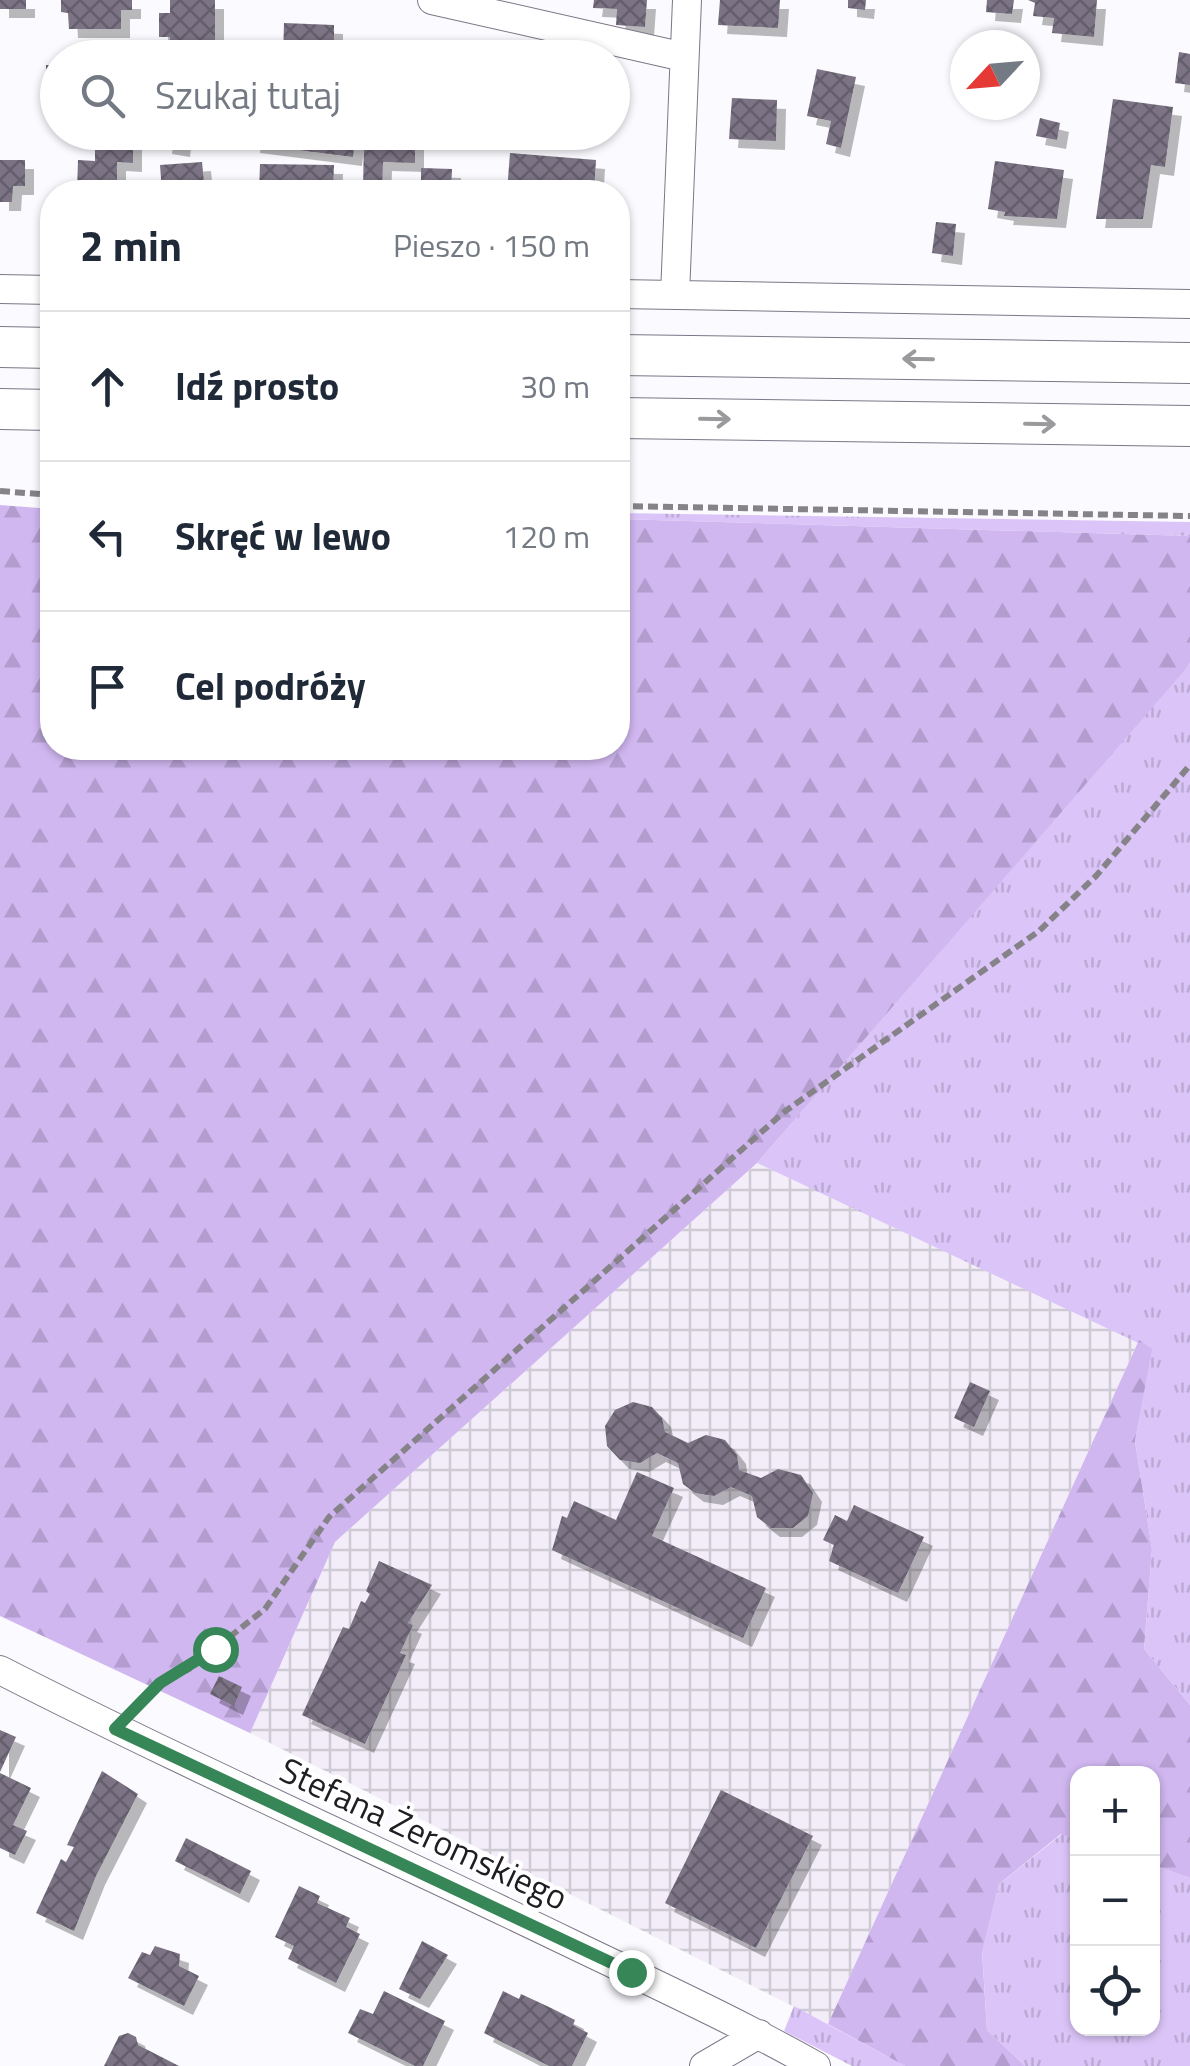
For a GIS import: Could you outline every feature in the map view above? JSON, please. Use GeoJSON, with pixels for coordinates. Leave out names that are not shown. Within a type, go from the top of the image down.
{"type":"FeatureCollection","features":[{"type":"Feature","properties":{"kind":"main road"},"geometry":{"type":"LineString","coordinates":[[0,347],[40,348]]}},
{"type":"Feature","properties":{"kind":"main road"},"geometry":{"type":"LineString","coordinates":[[630,354],[1190,363]]}},
{"type":"Feature","properties":{"kind":"main road"},"geometry":{"type":"LineString","coordinates":[[0,409],[40,410]]}},
{"type":"Feature","properties":{"kind":"main road"},"geometry":{"type":"LineString","coordinates":[[630,418],[1190,426]]}},
{"type":"Feature","properties":{"kind":"street"},"geometry":{"type":"LineString","coordinates":[[432,0],[612,40]]}},
{"type":"Feature","properties":{"kind":"street"},"geometry":{"type":"LineString","coordinates":[[675,295],[688,0]]}},
{"type":"Feature","properties":{"kind":"street"},"geometry":{"type":"LineString","coordinates":[[630,44],[684,56]]}},
{"type":"Feature","properties":{"kind":"street"},"geometry":{"type":"LineString","coordinates":[[0,289],[40,290]]}},
{"type":"Feature","properties":{"kind":"street"},"geometry":{"type":"LineString","coordinates":[[630,294],[1190,304]]}},
{"type":"Feature","properties":{"kind":"street","name":"Stefana Żeromskiego"},"geometry":{"type":"LineString","coordinates":[[0,1670],[115,1729],[759,2034],[816,2066]]}},
{"type":"Feature","properties":{"kind":"street"},"geometry":{"type":"LineString","coordinates":[[704,2066],[759,2034]]}},
{"type":"Feature","properties":{"kind":"path"},"geometry":{"type":"LineString","coordinates":[[0,491],[40,493]]}},
{"type":"Feature","properties":{"kind":"path"},"geometry":{"type":"LineString","coordinates":[[630,506],[1190,516]]}},
{"type":"Feature","properties":{"kind":"path"},"geometry":{"type":"LineString","coordinates":[[115,1729],[160,1683],[190,1669],[265,1609],[329,1517],[784,1112],[1039,931],[1096,876],[1190,764]]}},
{"type":"Feature","properties":{"kind":"shaded area"},"geometry":{"type":"Polygon","coordinates":[[[757,1163],[1139,1340],[828,2024],[250,1733],[335,1542],[757,1163]]]}},
{"type":"Feature","properties":{"kind":"green space"},"geometry":{"type":"Polygon","coordinates":[[[0,505],[40,508],[40,760],[630,760],[630,519],[1190,536],[1190,662],[1184,671],[757,1163],[335,1542],[250,1733],[0,1616],[0,505]]]}},
{"type":"Feature","properties":{"kind":"green space"},"geometry":{"type":"Polygon","coordinates":[[[630,513],[1190,522],[1190,536],[630,519],[630,513]]]}},
{"type":"Feature","properties":{"kind":"green space"},"geometry":{"type":"Polygon","coordinates":[[[1190,662],[1190,1705],[1144,1649],[1152,1549],[1135,1441],[1151,1349],[757,1163],[1190,662]]]}},
{"type":"Feature","properties":{"kind":"green space"},"geometry":{"type":"Polygon","coordinates":[[[1139,1340],[1152,1349],[1135,1441],[1152,1549],[1144,1649],[1190,1705],[1190,1878],[1160,1867],[1160,1766],[1070,1766],[1070,1837],[1061,1834],[999,1884],[982,1952],[987,2030],[1025,2066],[905,2066],[828,2024],[1139,1340]]]}},
{"type":"Feature","properties":{"kind":"green space"},"geometry":{"type":"Polygon","coordinates":[[[1062,1834],[1070,1837],[1070,2036],[1160,2036],[1160,1867],[1190,1878],[1190,2066],[1025,2066],[987,2030],[982,1951],[999,1884],[1062,1834]]]}},
{"type":"Feature","properties":{"kind":"green space"},"geometry":{"type":"Polygon","coordinates":[[[794,2006],[905,2066],[852,2066],[784,2031],[794,2006]]]}},
{"type":"Feature","properties":{"kind":"building"},"geometry":{"type":"Polygon","coordinates":[[[0,0],[26,0],[26,9],[0,9],[0,0]]]}},
{"type":"Feature","properties":{"kind":"building"},"geometry":{"type":"Polygon","coordinates":[[[61,0],[132,0],[132,10],[121,10],[121,29],[69,29],[68,13],[61,12],[61,0]]]}},
{"type":"Feature","properties":{"kind":"building"},"geometry":{"type":"Polygon","coordinates":[[[170,0],[215,0],[215,40],[159,37],[159,13],[170,13],[170,0]]]}},
{"type":"Feature","properties":{"kind":"building"},"geometry":{"type":"Polygon","coordinates":[[[594,0],[647,0],[645,27],[616,25],[617,9],[593,8],[594,0]]]}},
{"type":"Feature","properties":{"kind":"building"},"geometry":{"type":"Polygon","coordinates":[[[720,0],[780,0],[778,28],[718,25],[720,0]]]}},
{"type":"Feature","properties":{"kind":"building"},"geometry":{"type":"Polygon","coordinates":[[[848,0],[866,0],[865,10],[848,8],[848,0]]]}},
{"type":"Feature","properties":{"kind":"building"},"geometry":{"type":"Polygon","coordinates":[[[987,0],[1014,0],[1012,14],[986,12],[987,0]]]}},
{"type":"Feature","properties":{"kind":"building"},"geometry":{"type":"Polygon","coordinates":[[[1028,0],[1097,0],[1094,37],[1052,33],[1054,18],[1033,16],[1035,3],[1028,0]]]}},
{"type":"Feature","properties":{"kind":"building"},"geometry":{"type":"Polygon","coordinates":[[[284,23],[334,25],[334,40],[284,40],[284,23]]]}},
{"type":"Feature","properties":{"kind":"building"},"geometry":{"type":"Polygon","coordinates":[[[1179,52],[1190,54],[1190,85],[1175,83],[1179,52]]]}},
{"type":"Feature","properties":{"kind":"building"},"geometry":{"type":"Polygon","coordinates":[[[817,69],[856,77],[841,148],[826,144],[831,121],[807,116],[817,69]]]}},
{"type":"Feature","properties":{"kind":"building"},"geometry":{"type":"Polygon","coordinates":[[[732,98],[777,100],[776,141],[729,139],[732,98]]]}},
{"type":"Feature","properties":{"kind":"building"},"geometry":{"type":"Polygon","coordinates":[[[1113,99],[1173,107],[1165,167],[1151,165],[1143,219],[1096,219],[1113,99]]]}},
{"type":"Feature","properties":{"kind":"building"},"geometry":{"type":"Polygon","coordinates":[[[1040,118],[1060,123],[1057,140],[1036,136],[1040,118]]]}},
{"type":"Feature","properties":{"kind":"building"},"geometry":{"type":"Polygon","coordinates":[[[95,150],[133,150],[133,163],[117,162],[117,180],[77,180],[78,160],[95,161],[95,150]]]}},
{"type":"Feature","properties":{"kind":"building"},"geometry":{"type":"Polygon","coordinates":[[[298,150],[354,150],[353,157],[298,150]]]}},
{"type":"Feature","properties":{"kind":"building"},"geometry":{"type":"Polygon","coordinates":[[[364,150],[415,150],[415,163],[383,162],[382,180],[363,180],[364,150]]]}},
{"type":"Feature","properties":{"kind":"building"},"geometry":{"type":"Polygon","coordinates":[[[510,153],[596,160],[595,180],[508,180],[510,153]]]}},
{"type":"Feature","properties":{"kind":"building"},"geometry":{"type":"Polygon","coordinates":[[[0,160],[25,160],[25,186],[13,186],[12,202],[0,202],[0,160]]]}},
{"type":"Feature","properties":{"kind":"building"},"geometry":{"type":"Polygon","coordinates":[[[995,161],[1064,170],[1057,219],[1004,216],[1005,212],[988,209],[995,161]]]}},
{"type":"Feature","properties":{"kind":"building"},"geometry":{"type":"Polygon","coordinates":[[[202,162],[204,180],[161,180],[160,165],[202,162]]]}},
{"type":"Feature","properties":{"kind":"building"},"geometry":{"type":"Polygon","coordinates":[[[260,164],[334,165],[333,180],[259,180],[260,164]]]}},
{"type":"Feature","properties":{"kind":"building"},"geometry":{"type":"Polygon","coordinates":[[[421,168],[452,169],[452,180],[421,180],[421,168]]]}},
{"type":"Feature","properties":{"kind":"building"},"geometry":{"type":"Polygon","coordinates":[[[936,222],[956,224],[953,256],[932,253],[936,222]]]}},
{"type":"Feature","properties":{"kind":"building"},"geometry":{"type":"Polygon","coordinates":[[[970,1382],[990,1391],[974,1427],[954,1418],[970,1382]]]}},
{"type":"Feature","properties":{"kind":"building"},"geometry":{"type":"Polygon","coordinates":[[[633,1402],[652,1407],[662,1418],[665,1432],[688,1443],[706,1435],[725,1440],[737,1455],[739,1470],[761,1478],[778,1469],[801,1475],[813,1493],[808,1516],[793,1528],[771,1528],[757,1517],[752,1496],[731,1487],[714,1496],[695,1493],[683,1484],[678,1463],[657,1453],[640,1463],[620,1460],[607,1446],[605,1426],[615,1410],[633,1402]]]}},
{"type":"Feature","properties":{"kind":"building"},"geometry":{"type":"Polygon","coordinates":[[[637,1472],[674,1488],[652,1536],[766,1588],[743,1638],[552,1550],[562,1516],[567,1518],[574,1501],[616,1520],[637,1472]]]}},
{"type":"Feature","properties":{"kind":"building"},"geometry":{"type":"Polygon","coordinates":[[[854,1505],[924,1537],[898,1593],[829,1561],[834,1545],[823,1540],[835,1515],[847,1521],[854,1505]]]}},
{"type":"Feature","properties":{"kind":"building"},"geometry":{"type":"Polygon","coordinates":[[[379,1561],[432,1585],[408,1623],[413,1625],[400,1653],[406,1655],[365,1744],[302,1715],[343,1627],[349,1629],[361,1601],[365,1603],[370,1594],[366,1591],[379,1561]]]}},
{"type":"Feature","properties":{"kind":"building"},"geometry":{"type":"Polygon","coordinates":[[[219,1676],[242,1687],[234,1706],[210,1694],[219,1676]]]}},
{"type":"Feature","properties":{"kind":"building"},"geometry":{"type":"Polygon","coordinates":[[[0,1730],[16,1737],[0,1772],[0,1730]]]}},
{"type":"Feature","properties":{"kind":"building"},"geometry":{"type":"Polygon","coordinates":[[[102,1771],[138,1794],[96,1876],[74,1931],[36,1913],[61,1859],[66,1862],[74,1847],[67,1845],[102,1771]]]}},
{"type":"Feature","properties":{"kind":"building"},"geometry":{"type":"Polygon","coordinates":[[[0,1773],[31,1788],[13,1825],[27,1831],[15,1855],[0,1848],[0,1773]]]}},
{"type":"Feature","properties":{"kind":"building"},"geometry":{"type":"Polygon","coordinates":[[[721,1790],[813,1836],[756,1948],[665,1903],[721,1790]]]}},
{"type":"Feature","properties":{"kind":"building"},"geometry":{"type":"Polygon","coordinates":[[[186,1838],[251,1871],[240,1894],[175,1861],[186,1838]]]}},
{"type":"Feature","properties":{"kind":"building"},"geometry":{"type":"Polygon","coordinates":[[[299,1886],[320,1896],[317,1903],[350,1918],[346,1927],[360,1934],[336,1983],[288,1959],[294,1946],[275,1937],[299,1886]]]}},
{"type":"Feature","properties":{"kind":"building"},"geometry":{"type":"Polygon","coordinates":[[[422,1941],[448,1955],[420,1999],[399,1989],[422,1941]]]}},
{"type":"Feature","properties":{"kind":"building"},"geometry":{"type":"Polygon","coordinates":[[[155,1946],[180,1954],[179,1966],[199,1976],[184,2006],[128,1978],[142,1952],[150,1955],[155,1946]]]}},
{"type":"Feature","properties":{"kind":"building"},"geometry":{"type":"Polygon","coordinates":[[[384,1991],[445,2021],[423,2066],[415,2066],[348,2033],[360,2009],[373,2014],[384,1991]]]}},
{"type":"Feature","properties":{"kind":"building"},"geometry":{"type":"Polygon","coordinates":[[[503,1991],[519,1999],[521,1994],[549,2007],[575,2020],[573,2025],[588,2033],[572,2066],[549,2066],[484,2033],[503,1991]]]}},
{"type":"Feature","properties":{"kind":"building"},"geometry":{"type":"Polygon","coordinates":[[[128,2033],[136,2037],[138,2045],[179,2066],[104,2066],[119,2036],[128,2033]]]}},
{"type":"Feature","properties":{"kind":"route"},"geometry":{"type":"LineString","coordinates":[[215,1649],[190,1669],[160,1683],[115,1729],[631,1972]]}}]}
